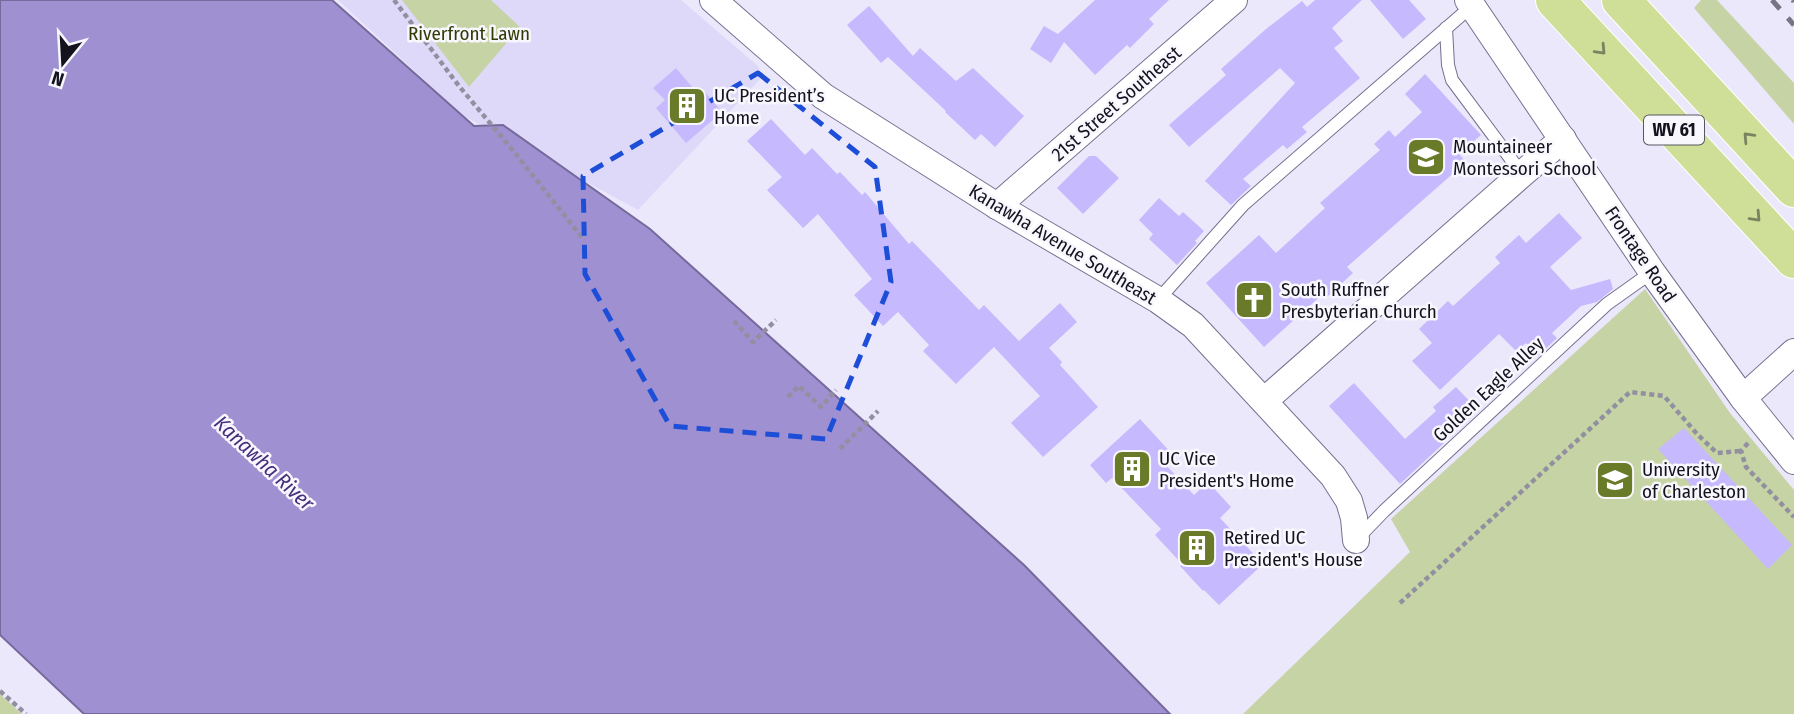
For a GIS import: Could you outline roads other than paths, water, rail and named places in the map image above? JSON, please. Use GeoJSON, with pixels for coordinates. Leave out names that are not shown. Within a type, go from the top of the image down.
{"type":"FeatureCollection","features":[{"type":"Feature","properties":{"kind":"main road","name":"WV 61"},"geometry":{"type":"LineString","coordinates":[[1555,0],[1794,259]]}},
{"type":"Feature","properties":{"kind":"main road","name":"WV 61"},"geometry":{"type":"LineString","coordinates":[[1621,0],[1794,188]]}},
{"type":"Feature","properties":{"kind":"street","name":"Kanawha Avenue Southeast"},"geometry":{"type":"LineString","coordinates":[[713,0],[823,96],[997,206],[1158,300],[1193,325],[1332,476],[1349,501],[1356,541]]}},
{"type":"Feature","properties":{"kind":"street","name":"21st Street Southeast"},"geometry":{"type":"LineString","coordinates":[[997,206],[1234,0]]}},
{"type":"Feature","properties":{"kind":"street","name":"Frontage Road"},"geometry":{"type":"LineString","coordinates":[[1470,2],[1652,272],[1743,398],[1794,461]]}},
{"type":"Feature","properties":{"kind":"street"},"geometry":{"type":"LineString","coordinates":[[1264,401],[1563,139]]}},
{"type":"Feature","properties":{"kind":"street"},"geometry":{"type":"LineString","coordinates":[[1743,398],[1794,352]]}},
{"type":"Feature","properties":{"kind":"lane"},"geometry":{"type":"LineString","coordinates":[[1158,300],[1243,205],[1446,28],[1470,2]]}},
{"type":"Feature","properties":{"kind":"lane"},"geometry":{"type":"LineString","coordinates":[[1446,28],[1448,65],[1452,80],[1522,174]]}},
{"type":"Feature","properties":{"kind":"lane","name":"Golden Eagle Alley"},"geometry":{"type":"LineString","coordinates":[[1356,541],[1384,511],[1607,304],[1652,272]]}},
{"type":"Feature","properties":{"kind":"water","name":"Kanawha River"},"geometry":{"type":"Polygon","coordinates":[[[0,0],[332,0],[474,126],[503,125],[650,229],[1024,565],[1170,714],[84,714],[0,635],[0,0]]]}},
{"type":"Feature","properties":{"kind":"railway"},"geometry":{"type":"LineString","coordinates":[[1772,0],[1794,25]]}},
{"type":"Feature","properties":{"kind":"place","name":"UC President’s Home"},"geometry":{"type":"Point","coordinates":[687,106]}},
{"type":"Feature","properties":{"kind":"place","name":"Mountaineer Montessori School"},"geometry":{"type":"Point","coordinates":[1426,157]}},
{"type":"Feature","properties":{"kind":"place","name":"South Ruffner Presbyterian Church"},"geometry":{"type":"Point","coordinates":[1254,300]}},
{"type":"Feature","properties":{"kind":"place","name":"UC Vice President's Home"},"geometry":{"type":"Point","coordinates":[1132,469]}},
{"type":"Feature","properties":{"kind":"place","name":"University of Charleston"},"geometry":{"type":"Point","coordinates":[1615,480]}},
{"type":"Feature","properties":{"kind":"place","name":"Retired UC President's House"},"geometry":{"type":"Point","coordinates":[1197,548]}},
{"type":"Feature","properties":{"kind":"park label","name":"Riverfront Lawn"},"geometry":{"type":"Point","coordinates":[469,33]}}]}
